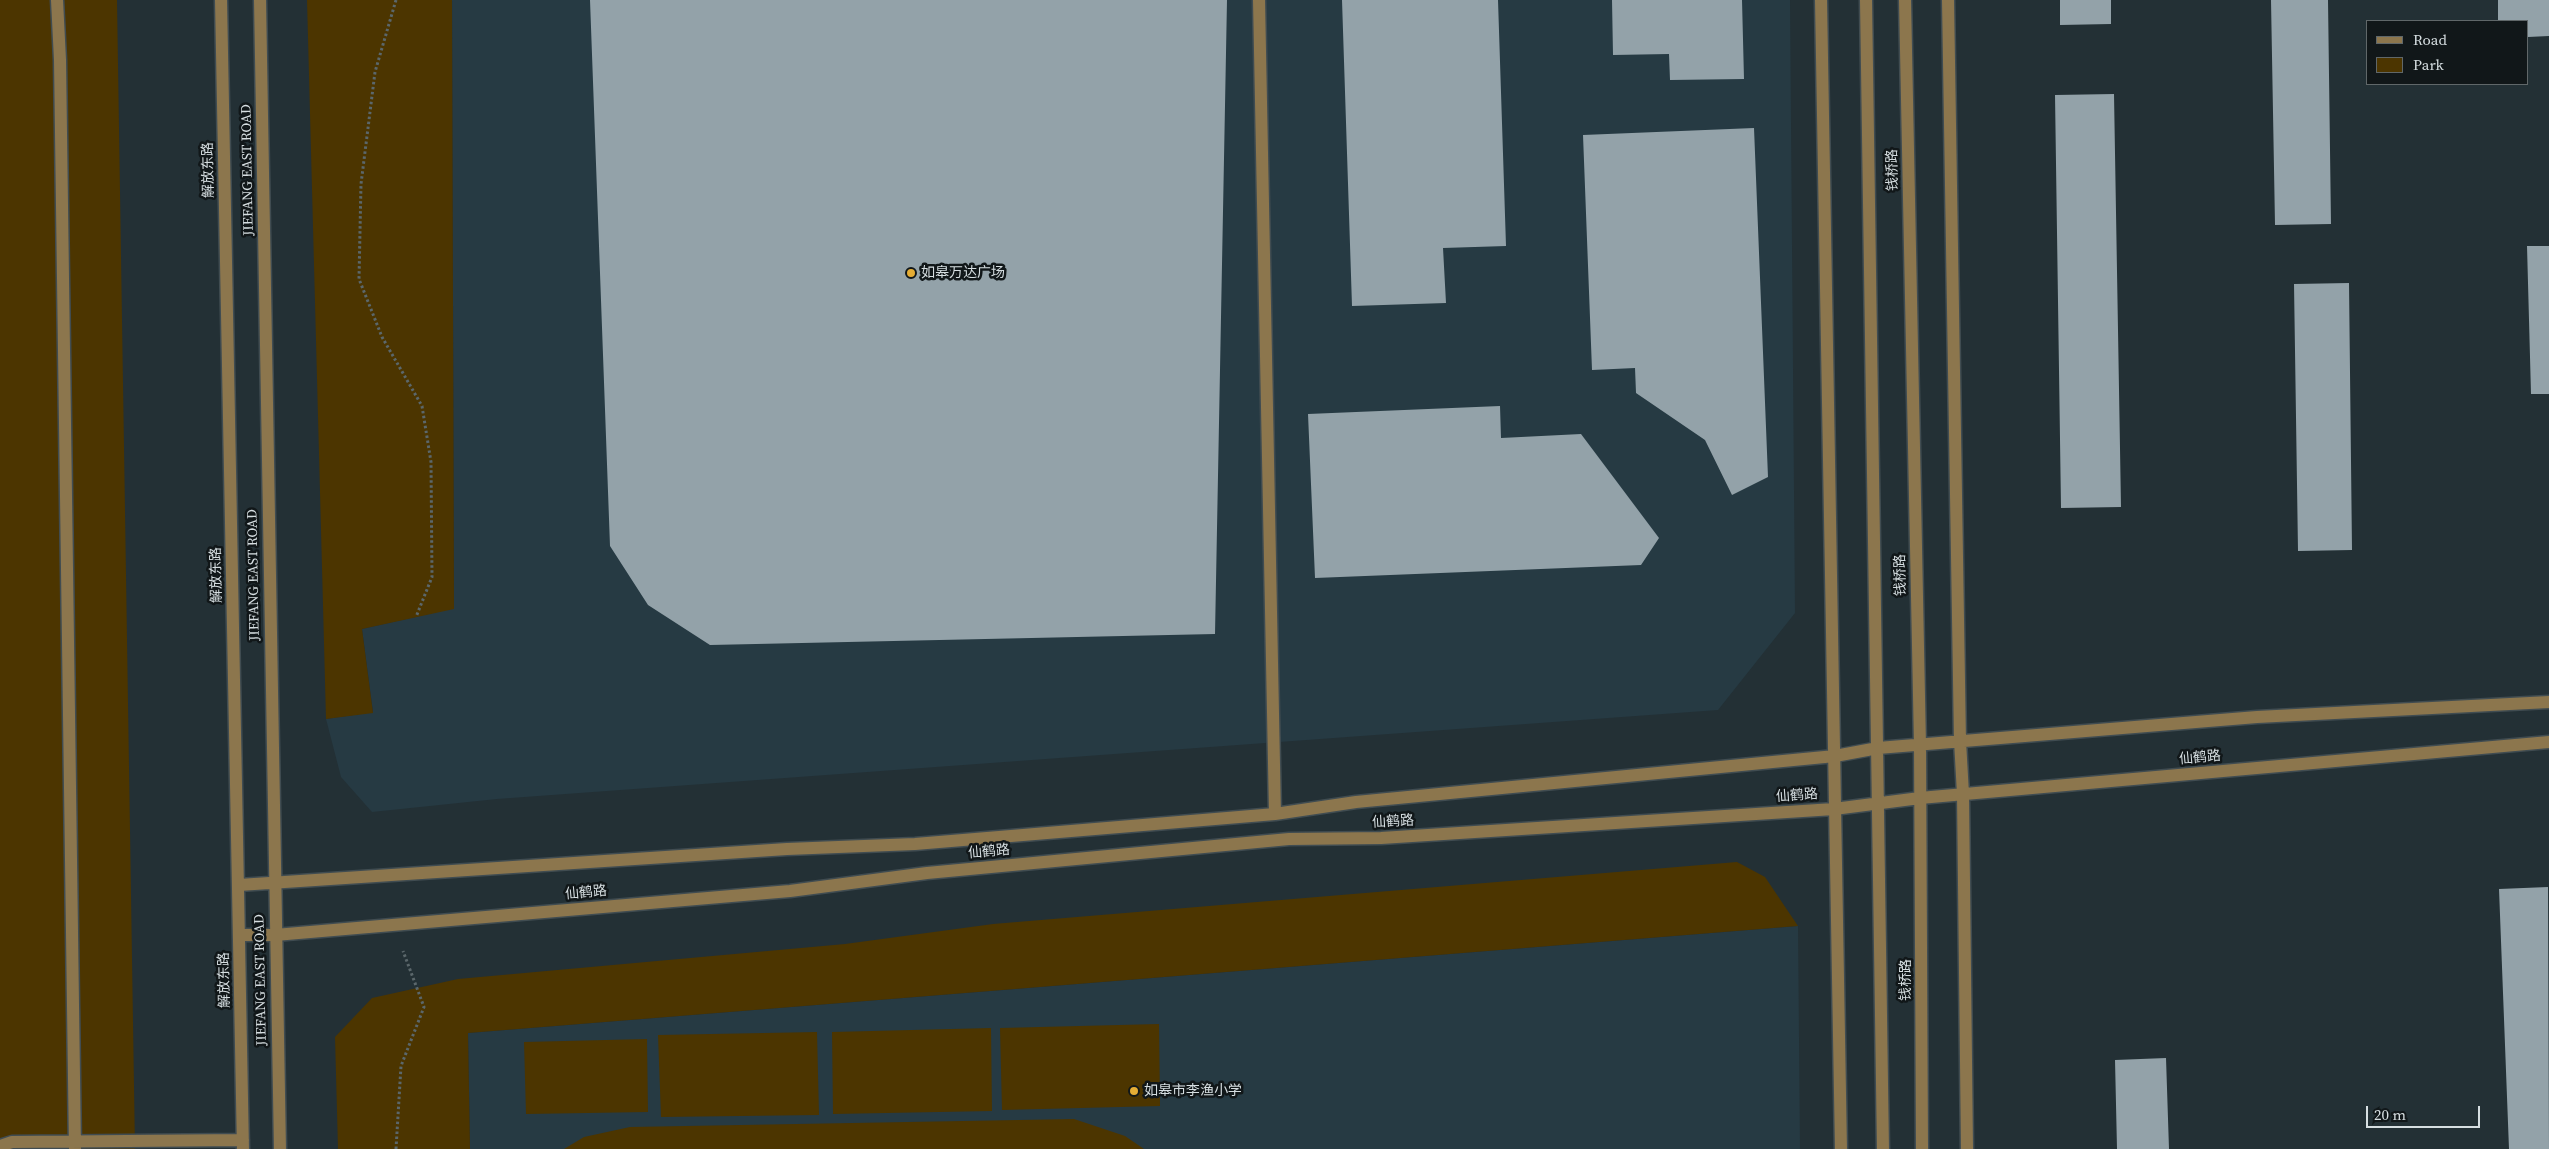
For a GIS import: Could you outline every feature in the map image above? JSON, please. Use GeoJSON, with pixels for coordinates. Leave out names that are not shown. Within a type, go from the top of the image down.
{"type":"FeatureCollection","features":[{"type":"Feature","properties":{"kind":"street"},"geometry":{"type":"LineString","coordinates":[[57,0],[60,60],[76,1145]]}},
{"type":"Feature","properties":{"kind":"street","name":"解放东路"},"geometry":{"type":"LineString","coordinates":[[221,0],[243,1145]]}},
{"type":"Feature","properties":{"kind":"street","name":"JIEFANG EAST ROAD"},"geometry":{"type":"LineString","coordinates":[[260,0],[280,1149]]}},
{"type":"Feature","properties":{"kind":"street"},"geometry":{"type":"LineString","coordinates":[[1259,0],[1276,814]]}},
{"type":"Feature","properties":{"kind":"street"},"geometry":{"type":"LineString","coordinates":[[1821,0],[1840,1149]]}},
{"type":"Feature","properties":{"kind":"street","name":"钱桥路"},"geometry":{"type":"LineString","coordinates":[[1866,0],[1884,1149]]}},
{"type":"Feature","properties":{"kind":"street","name":"钱桥路"},"geometry":{"type":"LineString","coordinates":[[1905,0],[1920,745],[1922,1149]]}},
{"type":"Feature","properties":{"kind":"street"},"geometry":{"type":"LineString","coordinates":[[1948,0],[1960,741],[1963,794],[1967,1149]]}},
{"type":"Feature","properties":{"kind":"street","name":"仙鹤路"},"geometry":{"type":"LineString","coordinates":[[239,885],[787,849],[915,844],[1276,814],[1356,802],[1834,756],[1878,748],[2257,717],[2549,702]]}},
{"type":"Feature","properties":{"kind":"street","name":"仙鹤路"},"geometry":{"type":"LineString","coordinates":[[239,935],[275,935],[790,891],[927,873],[1288,839],[1381,838],[1834,808],[1963,794],[2549,742]]}},
{"type":"Feature","properties":{"kind":"street"},"geometry":{"type":"LineString","coordinates":[[0,1146],[12,1142],[76,1145],[243,1145]]}},
{"type":"Feature","properties":{"kind":"path"},"geometry":{"type":"LineString","coordinates":[[396,0],[375,72],[361,184],[359,279],[382,337],[422,406],[431,462],[432,577],[416,617]]}},
{"type":"Feature","properties":{"kind":"path"},"geometry":{"type":"LineString","coordinates":[[393,925],[424,1007],[402,1066],[396,1149]]}},
{"type":"Feature","properties":{"kind":"shaded area"},"geometry":{"type":"Polygon","coordinates":[[[452,0],[1790,0],[1795,613],[1718,710],[497,799],[372,812],[341,777],[326,719],[373,712],[362,629],[454,608],[452,0]]]}},
{"type":"Feature","properties":{"kind":"shaded area","name":"如皋市李渔小学"},"geometry":{"type":"Polygon","coordinates":[[[1798,926],[1800,1149],[470,1149],[468,1033],[1798,926]]]}},
{"type":"Feature","properties":{"kind":"green space"},"geometry":{"type":"Polygon","coordinates":[[[0,0],[117,0],[135,1149],[0,1149],[0,0]]]}},
{"type":"Feature","properties":{"kind":"green space"},"geometry":{"type":"Polygon","coordinates":[[[307,0],[452,0],[454,609],[362,629],[373,713],[326,719],[307,0]]]}},
{"type":"Feature","properties":{"kind":"green space"},"geometry":{"type":"Polygon","coordinates":[[[1737,862],[1765,877],[1798,926],[468,1033],[470,1149],[338,1149],[335,1037],[372,998],[458,979],[845,944],[993,924],[1737,862]]]}},
{"type":"Feature","properties":{"kind":"green space"},"geometry":{"type":"Polygon","coordinates":[[[1159,1024],[1160,1106],[1002,1110],[1000,1028],[1159,1024]]]}},
{"type":"Feature","properties":{"kind":"green space"},"geometry":{"type":"Polygon","coordinates":[[[991,1028],[992,1111],[833,1114],[832,1032],[991,1028]]]}},
{"type":"Feature","properties":{"kind":"green space"},"geometry":{"type":"Polygon","coordinates":[[[817,1032],[819,1115],[661,1117],[658,1035],[817,1032]]]}},
{"type":"Feature","properties":{"kind":"green space"},"geometry":{"type":"Polygon","coordinates":[[[647,1039],[648,1112],[526,1114],[524,1042],[647,1039]]]}},
{"type":"Feature","properties":{"kind":"green space"},"geometry":{"type":"Polygon","coordinates":[[[1074,1119],[1125,1136],[1144,1149],[564,1149],[584,1137],[630,1127],[1074,1119]]]}},
{"type":"Feature","properties":{"kind":"building","name":"如皋万达广场"},"geometry":{"type":"Polygon","coordinates":[[[590,0],[1227,0],[1215,634],[710,645],[648,605],[610,546],[590,0]]]}},
{"type":"Feature","properties":{"kind":"building"},"geometry":{"type":"Polygon","coordinates":[[[1342,0],[1498,0],[1506,246],[1443,248],[1446,303],[1352,306],[1342,0]]]}},
{"type":"Feature","properties":{"kind":"building"},"geometry":{"type":"Polygon","coordinates":[[[1612,0],[1742,0],[1744,79],[1670,80],[1669,54],[1613,55],[1612,0]]]}},
{"type":"Feature","properties":{"kind":"building"},"geometry":{"type":"Polygon","coordinates":[[[2060,0],[2111,0],[2111,24],[2060,25],[2060,0]]]}},
{"type":"Feature","properties":{"kind":"building"},"geometry":{"type":"Polygon","coordinates":[[[2271,0],[2328,0],[2331,224],[2275,225],[2271,0]]]}},
{"type":"Feature","properties":{"kind":"building"},"geometry":{"type":"Polygon","coordinates":[[[2498,0],[2549,0],[2549,36],[2529,37],[2529,20],[2498,20],[2498,0]]]}},
{"type":"Feature","properties":{"kind":"building"},"geometry":{"type":"Polygon","coordinates":[[[2114,94],[2121,507],[2061,508],[2055,95],[2114,94]]]}},
{"type":"Feature","properties":{"kind":"building"},"geometry":{"type":"Polygon","coordinates":[[[1754,128],[1768,477],[1732,495],[1705,440],[1636,393],[1635,368],[1592,370],[1583,135],[1754,128]]]}},
{"type":"Feature","properties":{"kind":"building"},"geometry":{"type":"Polygon","coordinates":[[[2527,246],[2549,246],[2549,394],[2531,394],[2527,246]]]}},
{"type":"Feature","properties":{"kind":"building"},"geometry":{"type":"Polygon","coordinates":[[[2349,283],[2352,550],[2298,551],[2294,284],[2349,283]]]}},
{"type":"Feature","properties":{"kind":"building"},"geometry":{"type":"Polygon","coordinates":[[[1500,406],[1501,438],[1581,434],[1659,538],[1641,565],[1315,578],[1308,414],[1500,406]]]}},
{"type":"Feature","properties":{"kind":"building"},"geometry":{"type":"Polygon","coordinates":[[[2548,887],[2549,1149],[2509,1149],[2499,889],[2548,887]]]}},
{"type":"Feature","properties":{"kind":"building"},"geometry":{"type":"Polygon","coordinates":[[[2166,1058],[2169,1149],[2117,1149],[2115,1060],[2166,1058]]]}},
{"type":"Feature","properties":{"kind":"place","name":"如皋万达广场"},"geometry":{"type":"Point","coordinates":[911,273]}},
{"type":"Feature","properties":{"kind":"place","name":"如皋市李渔小学"},"geometry":{"type":"Point","coordinates":[1134,1091]}}]}
